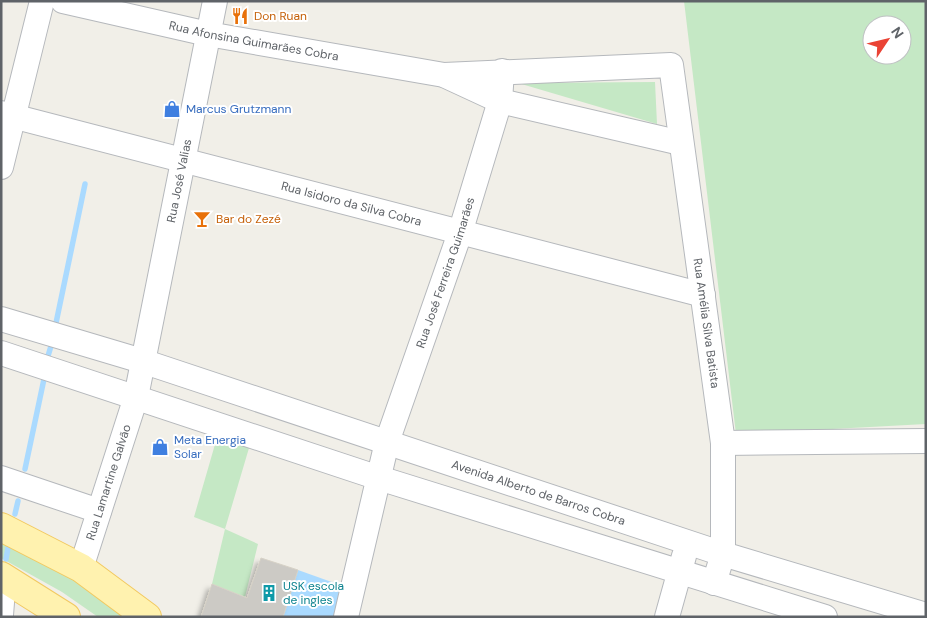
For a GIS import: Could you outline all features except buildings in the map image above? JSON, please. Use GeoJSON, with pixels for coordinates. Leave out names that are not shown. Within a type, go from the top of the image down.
{"type":"FeatureCollection","features":[{"type":"Feature","properties":{"kind":"main road"},"geometry":{"type":"LineString","coordinates":[[1,527],[81,568],[147,617]]}},
{"type":"Feature","properties":{"kind":"main road"},"geometry":{"type":"LineString","coordinates":[[3,576],[66,617]]}},
{"type":"Feature","properties":{"kind":"street"},"geometry":{"type":"LineString","coordinates":[[1,167],[7,115],[42,1]]}},
{"type":"Feature","properties":{"kind":"street","name":"Rua Afonsina Guimarães Cobra"},"geometry":{"type":"LineString","coordinates":[[63,1],[208,34],[444,75],[670,65]]}},
{"type":"Feature","properties":{"kind":"street","name":"Rua José Valias"},"geometry":{"type":"LineString","coordinates":[[142,361],[214,1]]}},
{"type":"Feature","properties":{"kind":"street","name":"Rua Amélia Silva Batista"},"geometry":{"type":"LineString","coordinates":[[670,65],[723,443],[723,554],[714,583]]}},
{"type":"Feature","properties":{"kind":"street","name":"Rua José Ferreira Guimarães"},"geometry":{"type":"LineString","coordinates":[[387,442],[460,233],[500,101],[502,71]]}},
{"type":"Feature","properties":{"kind":"street","name":"Rua Afonsina Guimarães Cobra"},"geometry":{"type":"LineString","coordinates":[[444,75],[500,101],[681,143]]}},
{"type":"Feature","properties":{"kind":"street","name":"Rua Isidoro da Silva Cobra"},"geometry":{"type":"LineString","coordinates":[[7,115],[702,295]]}},
{"type":"Feature","properties":{"kind":"street","name":"Avenida Alberto de Barros Cobra"},"geometry":{"type":"LineString","coordinates":[[1,319],[142,361],[723,554],[926,615]]}},
{"type":"Feature","properties":{"kind":"street"},"geometry":{"type":"LineString","coordinates":[[1,353],[379,478],[825,617]]}},
{"type":"Feature","properties":{"kind":"street"},"geometry":{"type":"LineString","coordinates":[[136,397],[142,361]]}},
{"type":"Feature","properties":{"kind":"street","name":"Rua Lamartine Galvão"},"geometry":{"type":"LineString","coordinates":[[81,568],[136,397]]}},
{"type":"Feature","properties":{"kind":"street"},"geometry":{"type":"LineString","coordinates":[[317,458],[325,422]]}},
{"type":"Feature","properties":{"kind":"street"},"geometry":{"type":"LineString","coordinates":[[346,617],[387,442]]}},
{"type":"Feature","properties":{"kind":"street"},"geometry":{"type":"LineString","coordinates":[[723,443],[926,442]]}},
{"type":"Feature","properties":{"kind":"street"},"geometry":{"type":"LineString","coordinates":[[1,478],[99,511]]}},
{"type":"Feature","properties":{"kind":"street"},"geometry":{"type":"LineString","coordinates":[[667,617],[689,542]]}},
{"type":"Feature","properties":{"kind":"street"},"geometry":{"type":"LineString","coordinates":[[1,615],[3,576]]}},
{"type":"Feature","properties":{"kind":"green space"},"geometry":{"type":"Polygon","coordinates":[[[684,1],[926,1],[926,424],[736,434],[684,1]]]}},
{"type":"Feature","properties":{"kind":"green space"},"geometry":{"type":"Polygon","coordinates":[[[655,82],[657,124],[518,83],[655,82]]]}},
{"type":"Feature","properties":{"kind":"green space"},"geometry":{"type":"Polygon","coordinates":[[[218,434],[249,448],[225,529],[194,517],[218,434]]]}},
{"type":"Feature","properties":{"kind":"green space"},"geometry":{"type":"Polygon","coordinates":[[[225,529],[258,544],[245,597],[212,584],[225,529]]]}},
{"type":"Feature","properties":{"kind":"green space"},"geometry":{"type":"Polygon","coordinates":[[[1,537],[44,556],[129,617],[98,617],[62,592],[1,558],[1,537]]]}},
{"type":"Feature","properties":{"kind":"water"},"geometry":{"type":"Polygon","coordinates":[[[298,570],[340,585],[335,617],[283,617],[298,570]]]}},
{"type":"Feature","properties":{"kind":"waterway"},"geometry":{"type":"LineString","coordinates":[[56,323],[85,184]]}},
{"type":"Feature","properties":{"kind":"waterway"},"geometry":{"type":"LineString","coordinates":[[48,356],[51,346]]}},
{"type":"Feature","properties":{"kind":"waterway"},"geometry":{"type":"LineString","coordinates":[[25,469],[44,379]]}},
{"type":"Feature","properties":{"kind":"waterway"},"geometry":{"type":"LineString","coordinates":[[15,514],[18,501]]}},
{"type":"Feature","properties":{"kind":"waterway"},"geometry":{"type":"LineString","coordinates":[[6,559],[8,548]]}},
{"type":"Feature","properties":{"kind":"place","name":"Don Ruan"},"geometry":{"type":"Point","coordinates":[240,16]}},
{"type":"Feature","properties":{"kind":"place","name":"Marcus Grutzmann"},"geometry":{"type":"Point","coordinates":[172,109]}},
{"type":"Feature","properties":{"kind":"place","name":"Bar do Zezé"},"geometry":{"type":"Point","coordinates":[202,219]}},
{"type":"Feature","properties":{"kind":"place","name":"Meta Energia Solar"},"geometry":{"type":"Point","coordinates":[160,447]}},
{"type":"Feature","properties":{"kind":"place","name":"USK escola de ingles"},"geometry":{"type":"Point","coordinates":[269,593]}}]}
